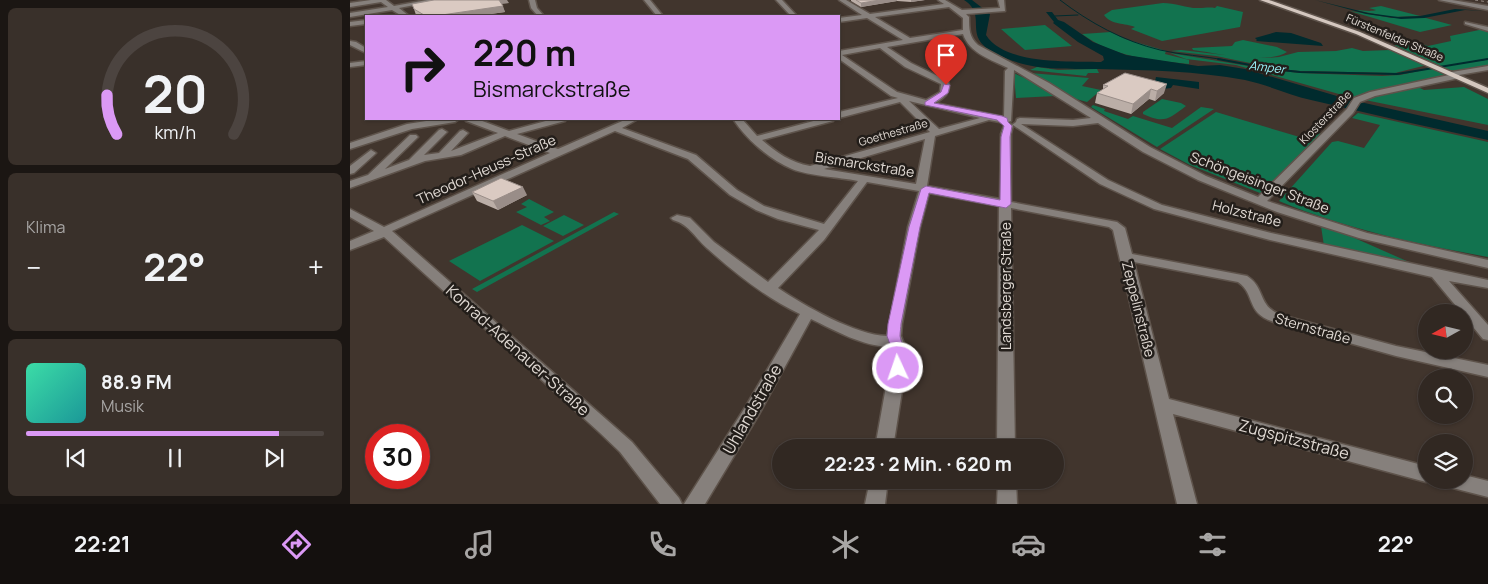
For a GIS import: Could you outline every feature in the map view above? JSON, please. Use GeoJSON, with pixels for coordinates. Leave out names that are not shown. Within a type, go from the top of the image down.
{"type":"FeatureCollection","features":[{"type":"Feature","properties":{"kind":"main road","name":"Fürstenfelder Straße"},"geometry":{"type":"LineString","coordinates":[[1263,0],[1348,29],[1488,91]]}},
{"type":"Feature","properties":{"kind":"street"},"geometry":{"type":"LineString","coordinates":[[350,5],[382,0],[405,15]]}},
{"type":"Feature","properties":{"kind":"street"},"geometry":{"type":"LineString","coordinates":[[350,14],[437,0]]}},
{"type":"Feature","properties":{"kind":"street"},"geometry":{"type":"LineString","coordinates":[[532,0],[534,8],[541,15]]}},
{"type":"Feature","properties":{"kind":"street"},"geometry":{"type":"LineString","coordinates":[[646,0],[659,15]]}},
{"type":"Feature","properties":{"kind":"street"},"geometry":{"type":"LineString","coordinates":[[779,0],[793,15]]}},
{"type":"Feature","properties":{"kind":"street"},"geometry":{"type":"LineString","coordinates":[[842,0],[908,40]]}},
{"type":"Feature","properties":{"kind":"street"},"geometry":{"type":"LineString","coordinates":[[941,0],[962,12],[1003,10],[1001,0]]}},
{"type":"Feature","properties":{"kind":"street"},"geometry":{"type":"LineString","coordinates":[[1442,0],[1488,8]]}},
{"type":"Feature","properties":{"kind":"street"},"geometry":{"type":"LineString","coordinates":[[840,20],[951,5]]}},
{"type":"Feature","properties":{"kind":"street","name":"Schöngeisinger Straße"},"geometry":{"type":"LineString","coordinates":[[962,12],[966,19],[966,32],[970,43],[1010,69],[1040,82]]}},
{"type":"Feature","properties":{"kind":"street"},"geometry":{"type":"LineString","coordinates":[[1481,20],[1466,23],[1488,29]]}},
{"type":"Feature","properties":{"kind":"street"},"geometry":{"type":"LineString","coordinates":[[350,24],[365,22]]}},
{"type":"Feature","properties":{"kind":"street"},"geometry":{"type":"LineString","coordinates":[[840,54],[908,40],[966,32]]}},
{"type":"Feature","properties":{"kind":"street"},"geometry":{"type":"LineString","coordinates":[[350,43],[354,43],[365,50]]}},
{"type":"Feature","properties":{"kind":"street"},"geometry":{"type":"LineString","coordinates":[[880,45],[908,64],[945,83],[947,89],[945,93],[927,104]]}},
{"type":"Feature","properties":{"kind":"street"},"geometry":{"type":"LineString","coordinates":[[840,55],[887,92],[927,104],[1012,122],[1073,123],[1100,120]]}},
{"type":"Feature","properties":{"kind":"street","name":"Schöngeisinger Straße"},"geometry":{"type":"LineString","coordinates":[[991,57],[1040,82],[1164,160],[1200,177],[1260,201],[1360,234],[1488,264]]}},
{"type":"Feature","properties":{"kind":"street"},"geometry":{"type":"LineString","coordinates":[[350,65],[365,63]]}},
{"type":"Feature","properties":{"kind":"street","name":"Klosterstraße"},"geometry":{"type":"LineString","coordinates":[[1260,201],[1354,105],[1373,94],[1488,68]]}},
{"type":"Feature","properties":{"kind":"street","name":"Landsberger Straße"},"geometry":{"type":"LineString","coordinates":[[1006,439],[1004,299],[1006,137],[1012,122],[1008,71],[1010,69]]}},
{"type":"Feature","properties":{"kind":"street"},"geometry":{"type":"LineString","coordinates":[[840,115],[907,98]]}},
{"type":"Feature","properties":{"kind":"street"},"geometry":{"type":"LineString","coordinates":[[886,439],[900,353],[894,336],[895,324],[933,133],[905,103],[907,98]]}},
{"type":"Feature","properties":{"kind":"street","name":"Goethestraße"},"geometry":{"type":"LineString","coordinates":[[809,170],[985,119]]}},
{"type":"Feature","properties":{"kind":"street"},"geometry":{"type":"LineString","coordinates":[[350,146],[410,126],[449,120]]}},
{"type":"Feature","properties":{"kind":"street"},"geometry":{"type":"LineString","coordinates":[[471,120],[504,134],[559,153]]}},
{"type":"Feature","properties":{"kind":"street"},"geometry":{"type":"LineString","coordinates":[[350,186],[416,160],[458,153],[504,134],[558,120]]}},
{"type":"Feature","properties":{"kind":"street","name":"Theodor-Heuss-Straße"},"geometry":{"type":"LineString","coordinates":[[350,246],[632,120]]}},
{"type":"Feature","properties":{"kind":"street","name":"Bismarckstraße"},"geometry":{"type":"LineString","coordinates":[[739,120],[755,139],[780,160],[792,166],[1006,204]]}},
{"type":"Feature","properties":{"kind":"street"},"geometry":{"type":"LineString","coordinates":[[755,139],[826,120]]}},
{"type":"Feature","properties":{"kind":"street","name":"Holzstraße"},"geometry":{"type":"LineString","coordinates":[[1012,122],[1104,182],[1158,207],[1247,230],[1436,274],[1488,284]]}},
{"type":"Feature","properties":{"kind":"street"},"geometry":{"type":"LineString","coordinates":[[615,128],[692,157],[746,201],[768,211],[827,228]]}},
{"type":"Feature","properties":{"kind":"street"},"geometry":{"type":"LineString","coordinates":[[416,160],[414,159],[442,132]]}},
{"type":"Feature","properties":{"kind":"street"},"geometry":{"type":"LineString","coordinates":[[442,155],[463,133]]}},
{"type":"Feature","properties":{"kind":"street"},"geometry":{"type":"LineString","coordinates":[[375,176],[373,174],[413,137]]}},
{"type":"Feature","properties":{"kind":"street"},"geometry":{"type":"LineString","coordinates":[[350,171],[371,152]]}},
{"type":"Feature","properties":{"kind":"street"},"geometry":{"type":"LineString","coordinates":[[768,290],[794,265],[827,228],[864,178]]}},
{"type":"Feature","properties":{"kind":"street","name":"Zeppelinstraße"},"geometry":{"type":"LineString","coordinates":[[1006,204],[1113,224],[1119,228],[1186,504]]}},
{"type":"Feature","properties":{"kind":"street","name":"Konrad-Adenauer-Straße"},"geometry":{"type":"LineString","coordinates":[[350,212],[383,231],[605,427],[626,447],[672,504]]}},
{"type":"Feature","properties":{"kind":"street"},"geometry":{"type":"LineString","coordinates":[[677,218],[686,220],[722,255],[768,290],[808,314],[877,341],[896,342]]}},
{"type":"Feature","properties":{"kind":"street","name":"Sternstraße"},"geometry":{"type":"LineString","coordinates":[[1126,256],[1242,279],[1253,287],[1260,308],[1265,313],[1279,319],[1396,351],[1488,371]]}},
{"type":"Feature","properties":{"kind":"street"},"geometry":{"type":"LineString","coordinates":[[1436,274],[1488,335]]}},
{"type":"Feature","properties":{"kind":"street","name":"Uhlandstraße"},"geometry":{"type":"LineString","coordinates":[[694,504],[727,453],[808,314]]}},
{"type":"Feature","properties":{"kind":"street","name":"Zugspitzstraße"},"geometry":{"type":"LineString","coordinates":[[1162,404],[1418,472]]}},
{"type":"Feature","properties":{"kind":"street"},"geometry":{"type":"LineString","coordinates":[[1473,485],[1488,489]]}},
{"type":"Feature","properties":{"kind":"street"},"geometry":{"type":"LineString","coordinates":[[875,504],[878,489]]}},
{"type":"Feature","properties":{"kind":"street"},"geometry":{"type":"LineString","coordinates":[[1007,489],[1008,504]]}},
{"type":"Feature","properties":{"kind":"green space"},"geometry":{"type":"Polygon","coordinates":[[[1163,3],[1195,8],[1215,8],[1217,6],[1243,12],[1240,27],[1162,41],[1131,29],[1135,27],[1110,21],[1104,15],[1112,10],[1163,3]]]}},
{"type":"Feature","properties":{"kind":"green space"},"geometry":{"type":"Polygon","coordinates":[[[1381,6],[1420,16],[1390,17],[1355,10],[1374,11],[1376,10],[1369,8],[1381,6]]]}},
{"type":"Feature","properties":{"kind":"green space"},"geometry":{"type":"Polygon","coordinates":[[[1350,11],[1392,18],[1426,18],[1452,25],[1420,32],[1350,11]]]}},
{"type":"Feature","properties":{"kind":"green space"},"geometry":{"type":"Polygon","coordinates":[[[1045,25],[1072,46],[1025,50],[1001,29],[1045,25]]]}},
{"type":"Feature","properties":{"kind":"green space"},"geometry":{"type":"Polygon","coordinates":[[[1484,29],[1488,30],[1488,66],[1459,72],[1450,70],[1394,45],[1411,45],[1407,44],[1415,42],[1428,46],[1451,41],[1450,36],[1484,29]]]}},
{"type":"Feature","properties":{"kind":"green space"},"geometry":{"type":"Polygon","coordinates":[[[1111,32],[1125,39],[1166,51],[1165,54],[1189,60],[1189,64],[1147,59],[1119,53],[1094,42],[1082,34],[1111,32]]]}},
{"type":"Feature","properties":{"kind":"green space"},"geometry":{"type":"Polygon","coordinates":[[[1243,40],[1277,47],[1287,52],[1267,58],[1254,58],[1193,50],[1192,48],[1232,46],[1235,42],[1243,40]]]}},
{"type":"Feature","properties":{"kind":"green space"},"geometry":{"type":"Polygon","coordinates":[[[1352,48],[1363,51],[1390,50],[1427,65],[1395,73],[1299,71],[1216,56],[1171,51],[1181,50],[1266,58],[1298,52],[1336,51],[1352,48]]]}},
{"type":"Feature","properties":{"kind":"green space"},"geometry":{"type":"Polygon","coordinates":[[[1170,53],[1300,73],[1382,76],[1400,75],[1433,68],[1447,75],[1381,89],[1353,98],[1236,65],[1186,59],[1170,53]]]}},
{"type":"Feature","properties":{"kind":"green space"},"geometry":{"type":"Polygon","coordinates":[[[1037,67],[1058,70],[1097,69],[1099,73],[1088,73],[1086,76],[1030,70],[1037,67]]]}},
{"type":"Feature","properties":{"kind":"green space"},"geometry":{"type":"Polygon","coordinates":[[[1011,72],[1034,82],[1055,96],[1016,98],[1014,76],[1011,72]]]}},
{"type":"Feature","properties":{"kind":"green space"},"geometry":{"type":"Polygon","coordinates":[[[1030,73],[1089,78],[1082,86],[1101,90],[1087,102],[1076,99],[1030,73]]]}},
{"type":"Feature","properties":{"kind":"green space"},"geometry":{"type":"Polygon","coordinates":[[[1418,87],[1424,90],[1464,87],[1488,99],[1488,125],[1365,100],[1370,97],[1418,87]]]}},
{"type":"Feature","properties":{"kind":"green space"},"geometry":{"type":"Polygon","coordinates":[[[1162,99],[1186,106],[1166,119],[1156,119],[1143,114],[1143,112],[1162,99]]]}},
{"type":"Feature","properties":{"kind":"green space"},"geometry":{"type":"Polygon","coordinates":[[[1093,105],[1128,119],[1133,116],[1172,128],[1201,107],[1214,109],[1157,147],[1091,107],[1093,105]]]}},
{"type":"Feature","properties":{"kind":"green space"},"geometry":{"type":"Polygon","coordinates":[[[1216,112],[1303,138],[1310,131],[1322,134],[1267,191],[1260,193],[1190,165],[1160,149],[1216,112]]]}},
{"type":"Feature","properties":{"kind":"green space"},"geometry":{"type":"Polygon","coordinates":[[[1358,113],[1488,142],[1488,257],[1382,235],[1330,220],[1279,201],[1332,142],[1338,141],[1364,148],[1380,125],[1352,118],[1358,113]]]}},
{"type":"Feature","properties":{"kind":"green space"},"geometry":{"type":"Polygon","coordinates":[[[529,199],[554,212],[544,217],[550,221],[541,225],[516,212],[527,207],[521,204],[529,199]]]}},
{"type":"Feature","properties":{"kind":"green space"},"geometry":{"type":"Polygon","coordinates":[[[614,212],[619,214],[477,292],[472,289],[614,212]]]}},
{"type":"Feature","properties":{"kind":"green space"},"geometry":{"type":"Polygon","coordinates":[[[564,215],[584,225],[563,236],[543,226],[564,215]]]}},
{"type":"Feature","properties":{"kind":"green space"},"geometry":{"type":"Polygon","coordinates":[[[522,225],[554,241],[480,281],[449,261],[522,225]]]}},
{"type":"Feature","properties":{"kind":"green space"},"geometry":{"type":"Polygon","coordinates":[[[1321,226],[1350,236],[1409,262],[1407,265],[1324,246],[1321,226]]]}},
{"type":"Feature","properties":{"kind":"water"},"geometry":{"type":"Polygon","coordinates":[[[964,0],[972,0],[990,14],[986,35],[995,45],[1007,52],[1056,61],[1101,62],[1104,60],[1103,56],[1078,42],[1053,23],[1046,12],[1052,12],[1058,20],[1093,42],[1126,55],[1198,66],[1220,65],[1245,69],[1347,99],[1488,131],[1488,140],[1311,100],[1254,82],[1227,77],[1153,71],[1058,69],[1021,63],[995,53],[979,40],[975,13],[964,0]]]}},
{"type":"Feature","properties":{"kind":"water"},"geometry":{"type":"Polygon","coordinates":[[[1315,0],[1368,13],[1398,17],[1420,16],[1455,9],[1488,11],[1465,10],[1424,18],[1401,19],[1366,14],[1315,0]]]}},
{"type":"Feature","properties":{"kind":"water"},"geometry":{"type":"Polygon","coordinates":[[[1276,32],[1291,33],[1321,43],[1323,46],[1256,41],[1255,38],[1276,32]]]}},
{"type":"Feature","properties":{"kind":"water"},"geometry":{"type":"Polygon","coordinates":[[[1156,77],[1199,82],[1199,89],[1173,85],[1171,88],[1163,89],[1154,85],[1156,77]]]}},
{"type":"Feature","properties":{"kind":"building"},"geometry":{"type":"Polygon","coordinates":[[[434,0],[499,0],[503,6],[442,15],[424,15],[414,9],[412,4],[434,0]]]}},
{"type":"Feature","properties":{"kind":"building"},"geometry":{"type":"Polygon","coordinates":[[[856,0],[880,0],[861,3],[856,0]]]}},
{"type":"Feature","properties":{"kind":"building"},"geometry":{"type":"Polygon","coordinates":[[[1125,73],[1167,84],[1157,91],[1151,89],[1133,104],[1097,93],[1108,86],[1103,85],[1125,73]]]}},
{"type":"Feature","properties":{"kind":"building"},"geometry":{"type":"Polygon","coordinates":[[[501,178],[523,187],[493,201],[472,192],[501,178]]]}},
{"type":"Feature","properties":{"kind":"waterway","name":"Amper"},"geometry":{"type":"LineString","coordinates":[[1060,0],[1095,24],[1133,42],[1168,52],[1218,59]]}},
{"type":"Feature","properties":{"kind":"waterway"},"geometry":{"type":"LineString","coordinates":[[1055,16],[1078,15]]}},
{"type":"Feature","properties":{"kind":"waterway","name":"Amper"},"geometry":{"type":"LineString","coordinates":[[1218,59],[1225,60]]}},
{"type":"Feature","properties":{"kind":"waterway","name":"Amper"},"geometry":{"type":"LineString","coordinates":[[1218,59],[1300,72],[1397,74],[1488,59],[1482,60]]}},
{"type":"Feature","properties":{"kind":"railway"},"geometry":{"type":"LineString","coordinates":[[1475,0],[1488,2]]}},
{"type":"Feature","properties":{"kind":"route"},"geometry":{"type":"LineString","coordinates":[[898,368],[900,350],[894,336],[895,324],[922,195],[926,189],[1006,204],[1006,130],[1008,126],[1003,123],[1004,120],[999,118],[927,104],[945,93],[946,85]]}}]}
